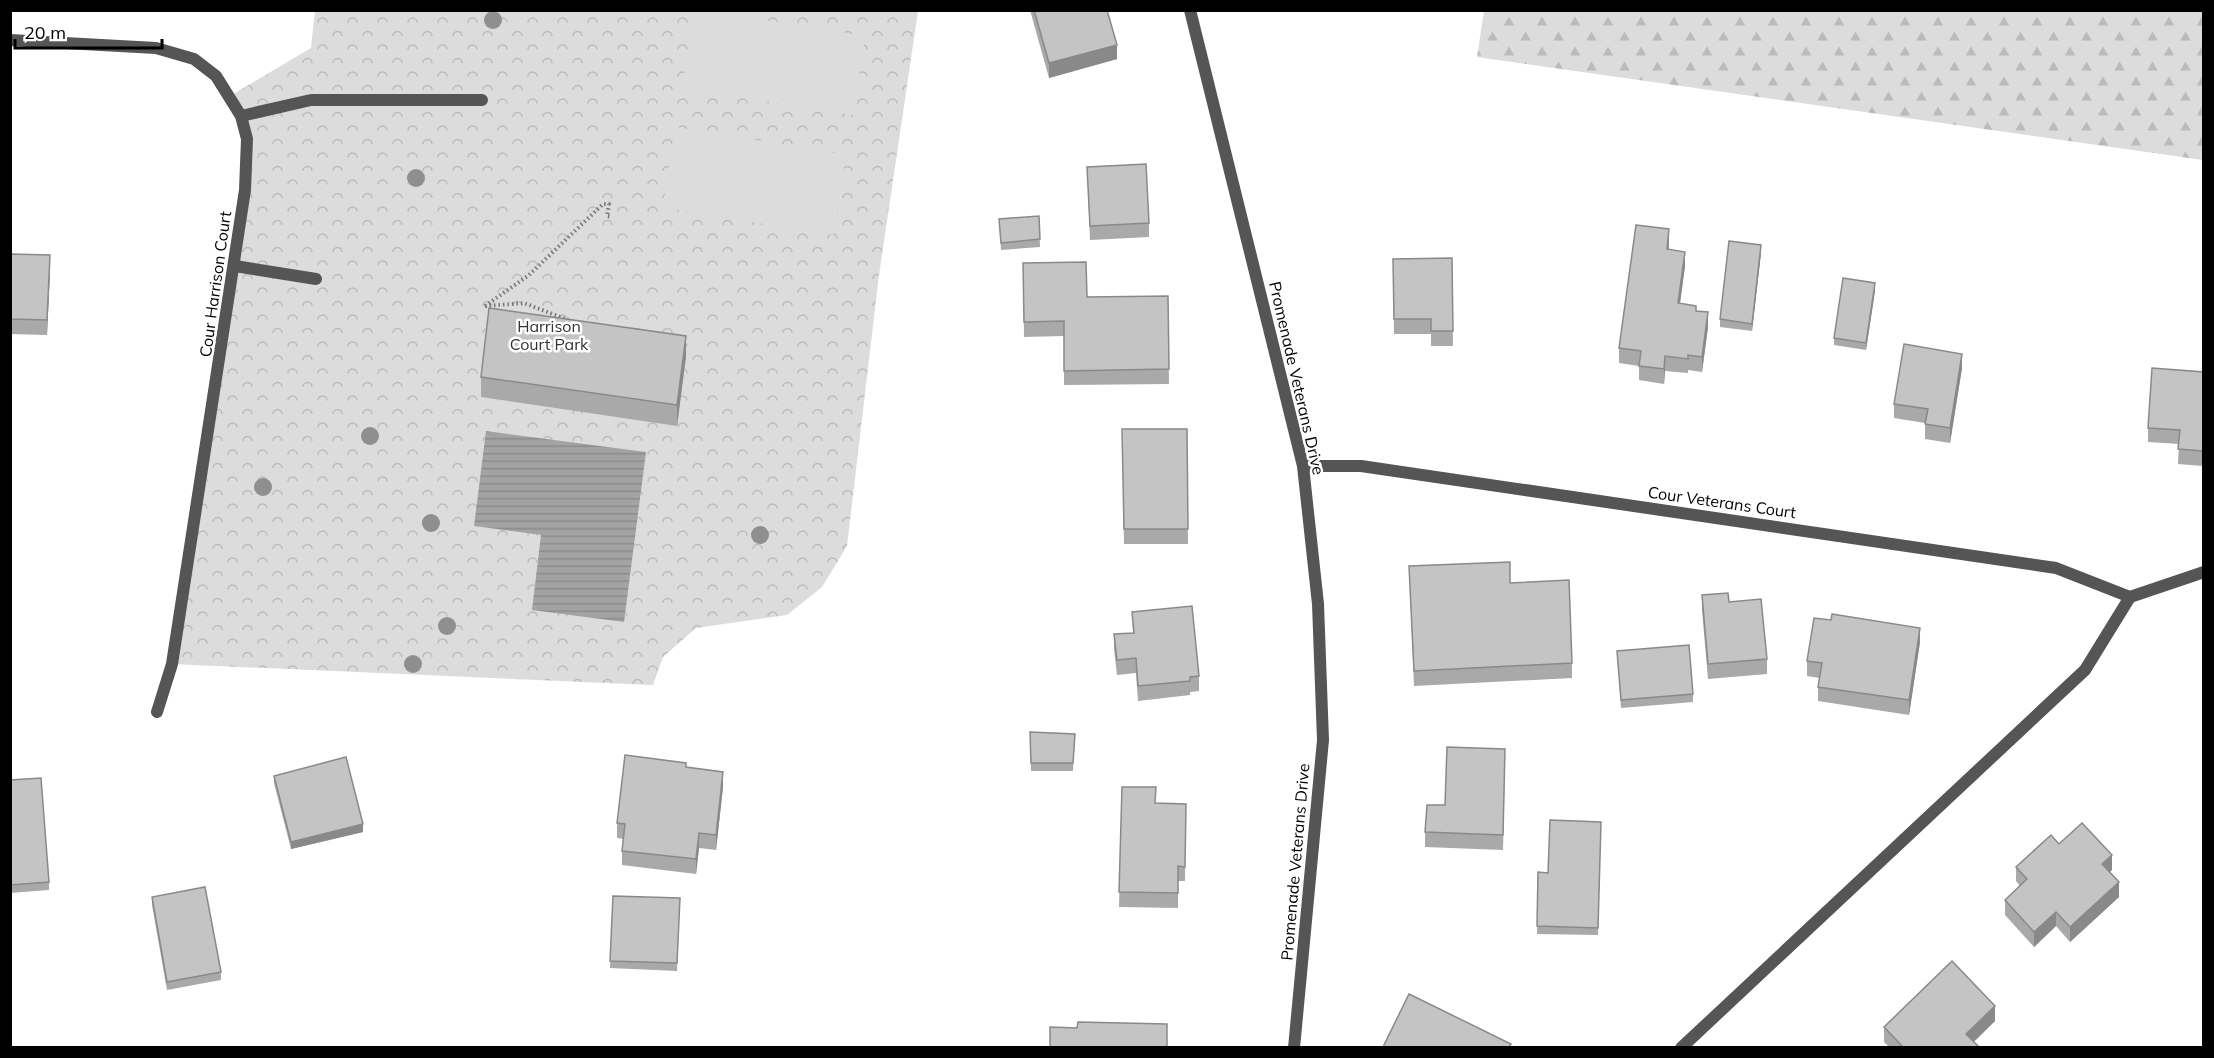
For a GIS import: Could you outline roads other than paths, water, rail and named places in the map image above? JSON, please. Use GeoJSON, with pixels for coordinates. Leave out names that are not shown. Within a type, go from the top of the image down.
{"type":"FeatureCollection","features":[{"type":"Feature","properties":{"kind":"street","name":"Promenade Veterans Drive"},"geometry":{"type":"LineString","coordinates":[[1190,10],[1304,466],[1318,604],[1323,740],[1294,1047]]}},
{"type":"Feature","properties":{"kind":"street","name":"Cour Harrison Court"},"geometry":{"type":"LineString","coordinates":[[10,40],[156,48],[194,59],[216,76],[241,116],[247,139],[245,190],[235,266],[172,664],[157,712]]}},
{"type":"Feature","properties":{"kind":"street"},"geometry":{"type":"LineString","coordinates":[[241,116],[311,100],[482,100]]}},
{"type":"Feature","properties":{"kind":"street"},"geometry":{"type":"LineString","coordinates":[[235,266],[316,279]]}},
{"type":"Feature","properties":{"kind":"street","name":"Cour Veterans Court"},"geometry":{"type":"LineString","coordinates":[[1304,466],[1360,466],[2056,568],[2130,597]]}},
{"type":"Feature","properties":{"kind":"street"},"geometry":{"type":"LineString","coordinates":[[1681,1047],[2085,670],[2130,597],[2204,572]]}},
{"type":"Feature","properties":{"kind":"park label","name":"Harrison Court Park"},"geometry":{"type":"Point","coordinates":[549,335]}}]}
